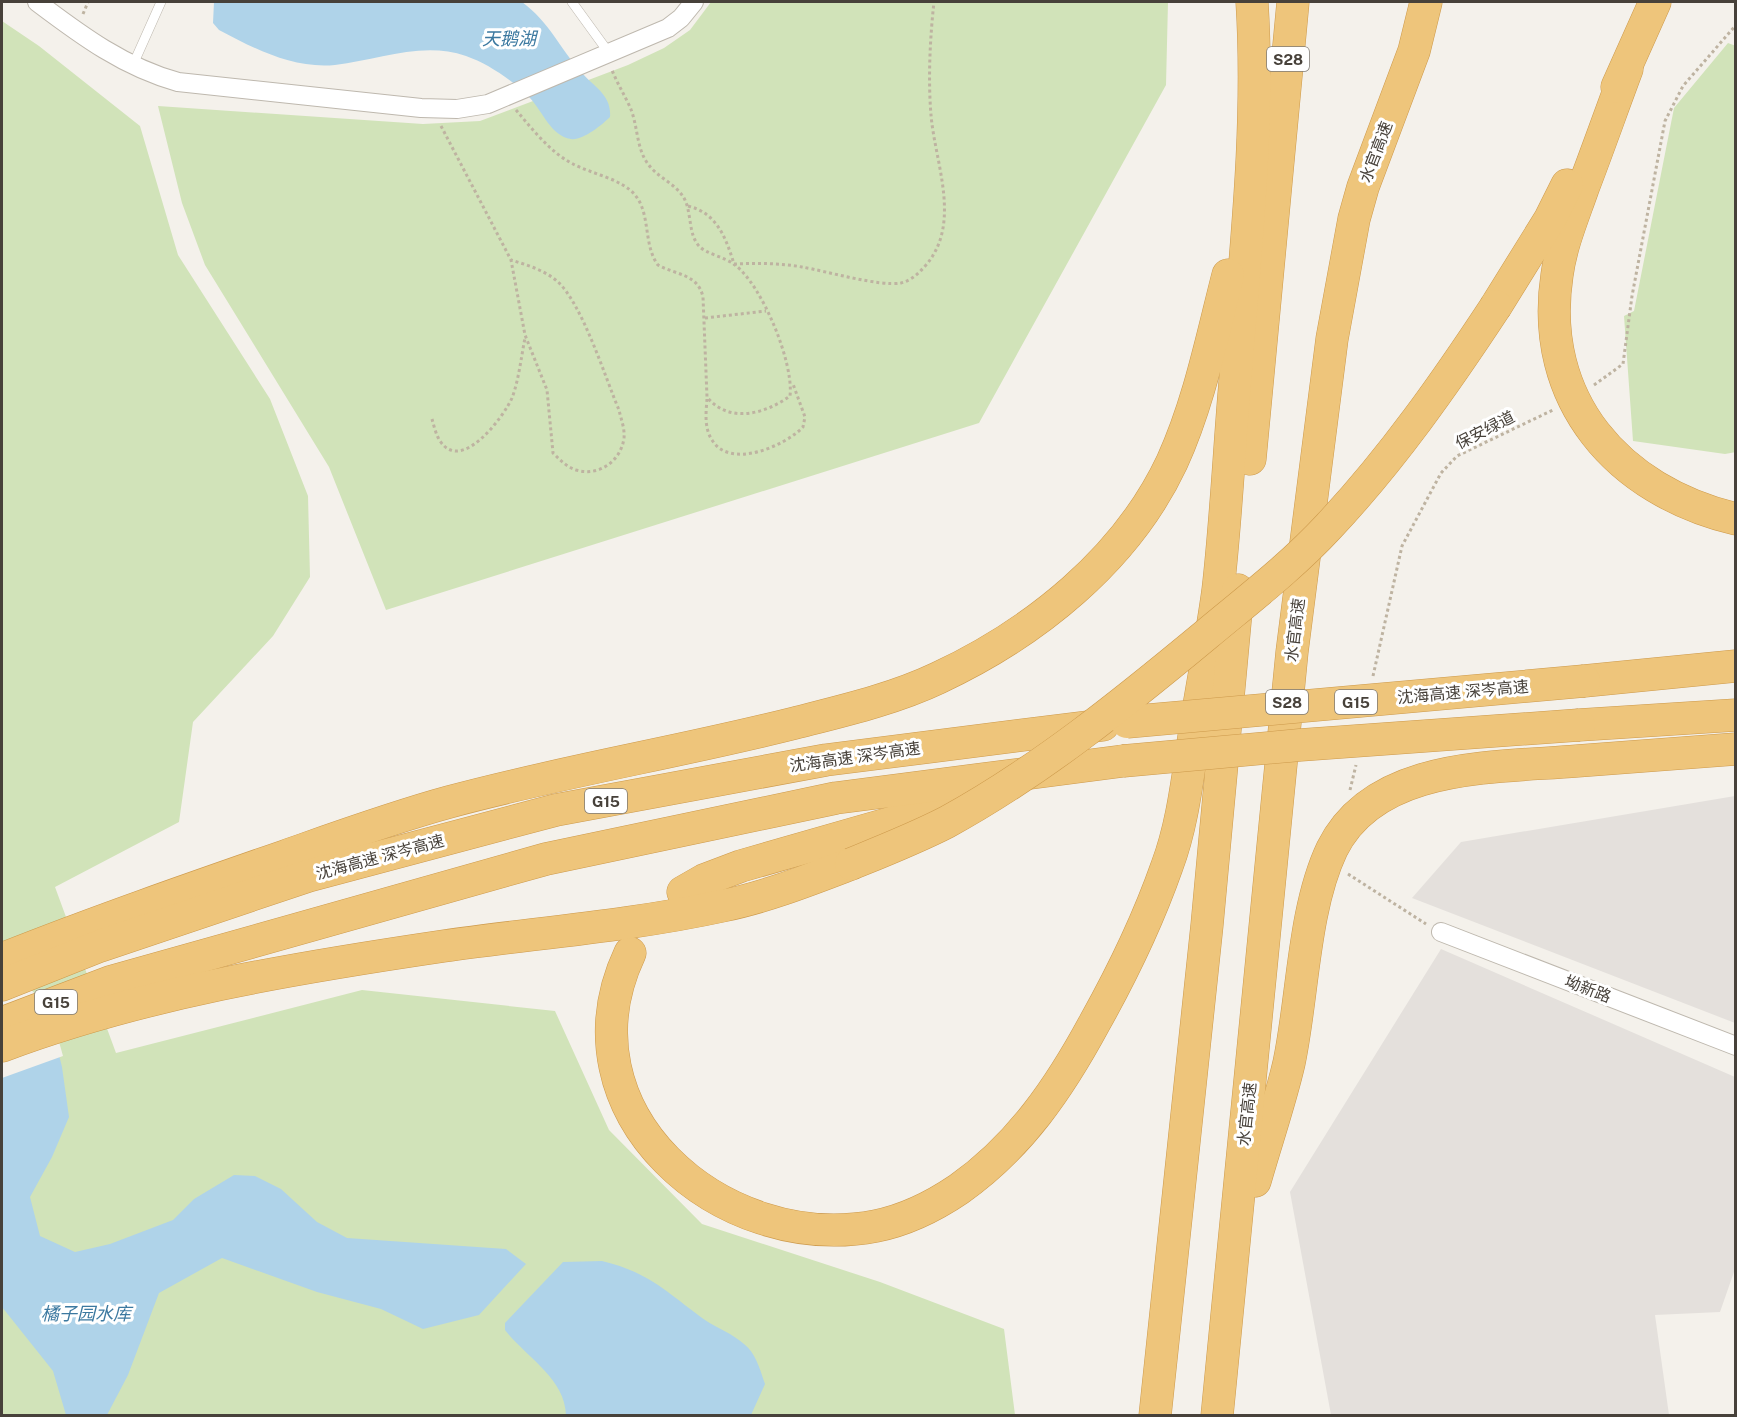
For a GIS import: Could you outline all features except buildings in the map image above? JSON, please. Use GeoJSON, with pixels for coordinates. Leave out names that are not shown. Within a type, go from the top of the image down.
{"type":"FeatureCollection","features":[{"type":"Feature","properties":{"kind":"highway"},"geometry":{"type":"LineString","coordinates":[[630,953],[615,995],[611,1023],[615,1072],[624,1098],[650,1145],[670,1165],[694,1184],[742,1210],[766,1219],[802,1226],[848,1228],[877,1226],[930,1207],[990,1164],[1023,1132],[1070,1069],[1125,968],[1167,866],[1179,827],[1217,591],[1251,187],[1254,116],[1252,2]]}},
{"type":"Feature","properties":{"kind":"highway","name":"S28"},"geometry":{"type":"LineString","coordinates":[[1155,1416],[1207,925],[1293,2]]}},
{"type":"Feature","properties":{"kind":"highway","name":"水官高速"},"geometry":{"type":"LineString","coordinates":[[1217,1416],[1292,652],[1332,339],[1357,208],[1414,51],[1426,2]]}},
{"type":"Feature","properties":{"kind":"highway"},"geometry":{"type":"LineString","coordinates":[[1655,2],[1627,69],[1566,236],[1553,302],[1560,360],[1579,410],[1592,431],[1631,472],[1653,488],[1682,501],[1736,519]]}},
{"type":"Feature","properties":{"kind":"highway"},"geometry":{"type":"LineString","coordinates":[[2,1046],[111,996],[184,992],[443,946],[605,927],[714,908],[773,892],[851,864],[944,823],[1011,783],[1153,679],[1284,569],[1329,527],[1370,480],[1459,363],[1496,306],[1550,219],[1627,69]]}},
{"type":"Feature","properties":{"kind":"highway"},"geometry":{"type":"LineString","coordinates":[[2,959],[96,935],[450,802],[826,715],[936,679],[982,655],[1059,603],[1076,588],[1122,540],[1149,503],[1172,462],[1190,414],[1251,187]]}},
{"type":"Feature","properties":{"kind":"highway","name":"沈海高速 深岑高速"},"geometry":{"type":"LineString","coordinates":[[2,985],[96,935],[308,876],[556,810],[826,760],[1127,722],[1736,666]]}},
{"type":"Feature","properties":{"kind":"highway","name":"G15"},"geometry":{"type":"LineString","coordinates":[[2,1023],[111,996],[546,859],[836,798],[1114,763],[1300,745],[1736,715]]}},
{"type":"Feature","properties":{"kind":"highway"},"geometry":{"type":"LineString","coordinates":[[1233,1257],[1289,1063],[1314,910],[1323,874],[1333,849],[1345,829],[1363,810],[1384,795],[1407,785],[1461,772],[1736,749]]}},
{"type":"Feature","properties":{"kind":"highway"},"geometry":{"type":"LineString","coordinates":[[682,892],[704,880],[784,852],[1114,763]]}},
{"type":"Feature","properties":{"kind":"street"},"geometry":{"type":"LineString","coordinates":[[37,2],[111,55],[132,67],[178,82],[437,109],[473,108],[508,97],[668,28],[681,18],[694,2]]}},
{"type":"Feature","properties":{"kind":"street","name":"坳新路"},"geometry":{"type":"LineString","coordinates":[[1441,932],[1736,1046]]}},
{"type":"Feature","properties":{"kind":"lane"},"geometry":{"type":"LineString","coordinates":[[132,67],[161,2]]}},
{"type":"Feature","properties":{"kind":"lane"},"geometry":{"type":"LineString","coordinates":[[572,2],[609,53]]}},
{"type":"Feature","properties":{"kind":"path"},"geometry":{"type":"LineString","coordinates":[[734,264],[764,263],[799,266],[886,283],[901,283],[916,276],[932,258],[943,232],[945,209],[931,114],[933,2]]}},
{"type":"Feature","properties":{"kind":"path"},"geometry":{"type":"LineString","coordinates":[[1587,389],[1623,364],[1632,296],[1665,121],[1683,86],[1736,25]]}},
{"type":"Feature","properties":{"kind":"path"},"geometry":{"type":"LineString","coordinates":[[508,97],[555,152],[572,164],[624,186],[637,197],[652,257],[658,265],[691,278],[697,283],[703,297],[707,318],[707,429],[712,441],[721,449],[750,453],[779,446],[803,427],[805,417],[785,357],[766,311],[750,280],[734,264],[700,248],[695,239],[688,206],[682,195],[656,174],[646,162],[630,108],[612,69],[609,53]]}},
{"type":"Feature","properties":{"kind":"path"},"geometry":{"type":"LineString","coordinates":[[437,109],[440,125],[511,260],[525,335],[547,390],[553,453],[576,470],[601,469],[615,461],[624,438],[619,410],[577,309],[565,289],[556,280],[546,273],[511,260]]}},
{"type":"Feature","properties":{"kind":"path"},"geometry":{"type":"LineString","coordinates":[[688,206],[703,211],[716,223],[734,264]]}},
{"type":"Feature","properties":{"kind":"path"},"geometry":{"type":"LineString","coordinates":[[707,318],[766,311]]}},
{"type":"Feature","properties":{"kind":"path"},"geometry":{"type":"LineString","coordinates":[[432,419],[440,443],[447,448],[457,450],[467,447],[489,433],[503,415],[512,397],[525,335]]}},
{"type":"Feature","properties":{"kind":"path"},"geometry":{"type":"LineString","coordinates":[[707,397],[716,408],[729,413],[760,411],[778,405],[790,396],[792,382]]}},
{"type":"Feature","properties":{"kind":"path","name":"保安绿道"},"geometry":{"type":"LineString","coordinates":[[1372,680],[1402,546],[1441,473],[1457,456],[1562,405]]}},
{"type":"Feature","properties":{"kind":"path"},"geometry":{"type":"LineString","coordinates":[[1347,798],[1358,759]]}},
{"type":"Feature","properties":{"kind":"path"},"geometry":{"type":"LineString","coordinates":[[1344,867],[1348,874],[1365,886],[1441,932]]}},
{"type":"Feature","properties":{"kind":"shaded area"},"geometry":{"type":"Polygon","coordinates":[[[1735,796],[1735,1023],[1412,898],[1461,842],[1735,796]]]}},
{"type":"Feature","properties":{"kind":"shaded area"},"geometry":{"type":"Polygon","coordinates":[[[1441,949],[1735,1077],[1735,1269],[1720,1312],[1655,1315],[1669,1415],[1331,1415],[1290,1192],[1441,949]]]}},
{"type":"Feature","properties":{"kind":"green space"},"geometry":{"type":"Polygon","coordinates":[[[711,2],[1168,2],[1166,85],[979,423],[386,610],[329,467],[205,265],[182,203],[158,106],[423,124],[480,121],[628,65],[664,48],[690,30],[711,2]]]}},
{"type":"Feature","properties":{"kind":"green space"},"geometry":{"type":"Polygon","coordinates":[[[2,21],[39,46],[140,126],[178,255],[270,399],[308,496],[310,577],[273,636],[193,722],[179,822],[55,887],[116,1053],[362,990],[555,1011],[609,1130],[702,1224],[880,1282],[1004,1329],[1015,1415],[2,1415],[2,21]]]}},
{"type":"Feature","properties":{"kind":"green space"},"geometry":{"type":"Polygon","coordinates":[[[1728,43],[1736,46],[1736,452],[1725,454],[1633,441],[1624,316],[1634,311],[1674,108],[1728,43]]]}},
{"type":"Feature","properties":{"kind":"water","name":"天鹅湖"},"geometry":{"type":"Polygon","coordinates":[[[214,2],[522,2],[540,18],[573,63],[605,97],[610,109],[610,117],[581,138],[564,137],[553,128],[530,98],[508,79],[475,59],[450,52],[417,51],[335,65],[289,61],[246,44],[219,30],[213,23],[214,2]]]}},
{"type":"Feature","properties":{"kind":"water","name":"橘子园水库"},"geometry":{"type":"Polygon","coordinates":[[[2,968],[49,1015],[62,1067],[69,1117],[52,1157],[30,1197],[40,1236],[75,1252],[110,1244],[173,1220],[194,1199],[234,1175],[255,1176],[281,1189],[317,1222],[347,1238],[506,1249],[526,1264],[479,1315],[423,1329],[381,1309],[317,1292],[222,1258],[159,1293],[128,1375],[107,1415],[66,1415],[53,1371],[2,1307],[2,968]]]}},
{"type":"Feature","properties":{"kind":"water"},"geometry":{"type":"Polygon","coordinates":[[[602,1261],[633,1271],[646,1278],[705,1320],[735,1337],[752,1352],[765,1384],[751,1415],[566,1415],[564,1402],[552,1379],[505,1330],[505,1323],[563,1262],[602,1261]]]}},
{"type":"Feature","properties":{"kind":"pier"},"geometry":{"type":"Polygon","coordinates":[[[2,965],[29,987],[51,1013],[63,1056],[2,1078],[2,965]]]}}]}
